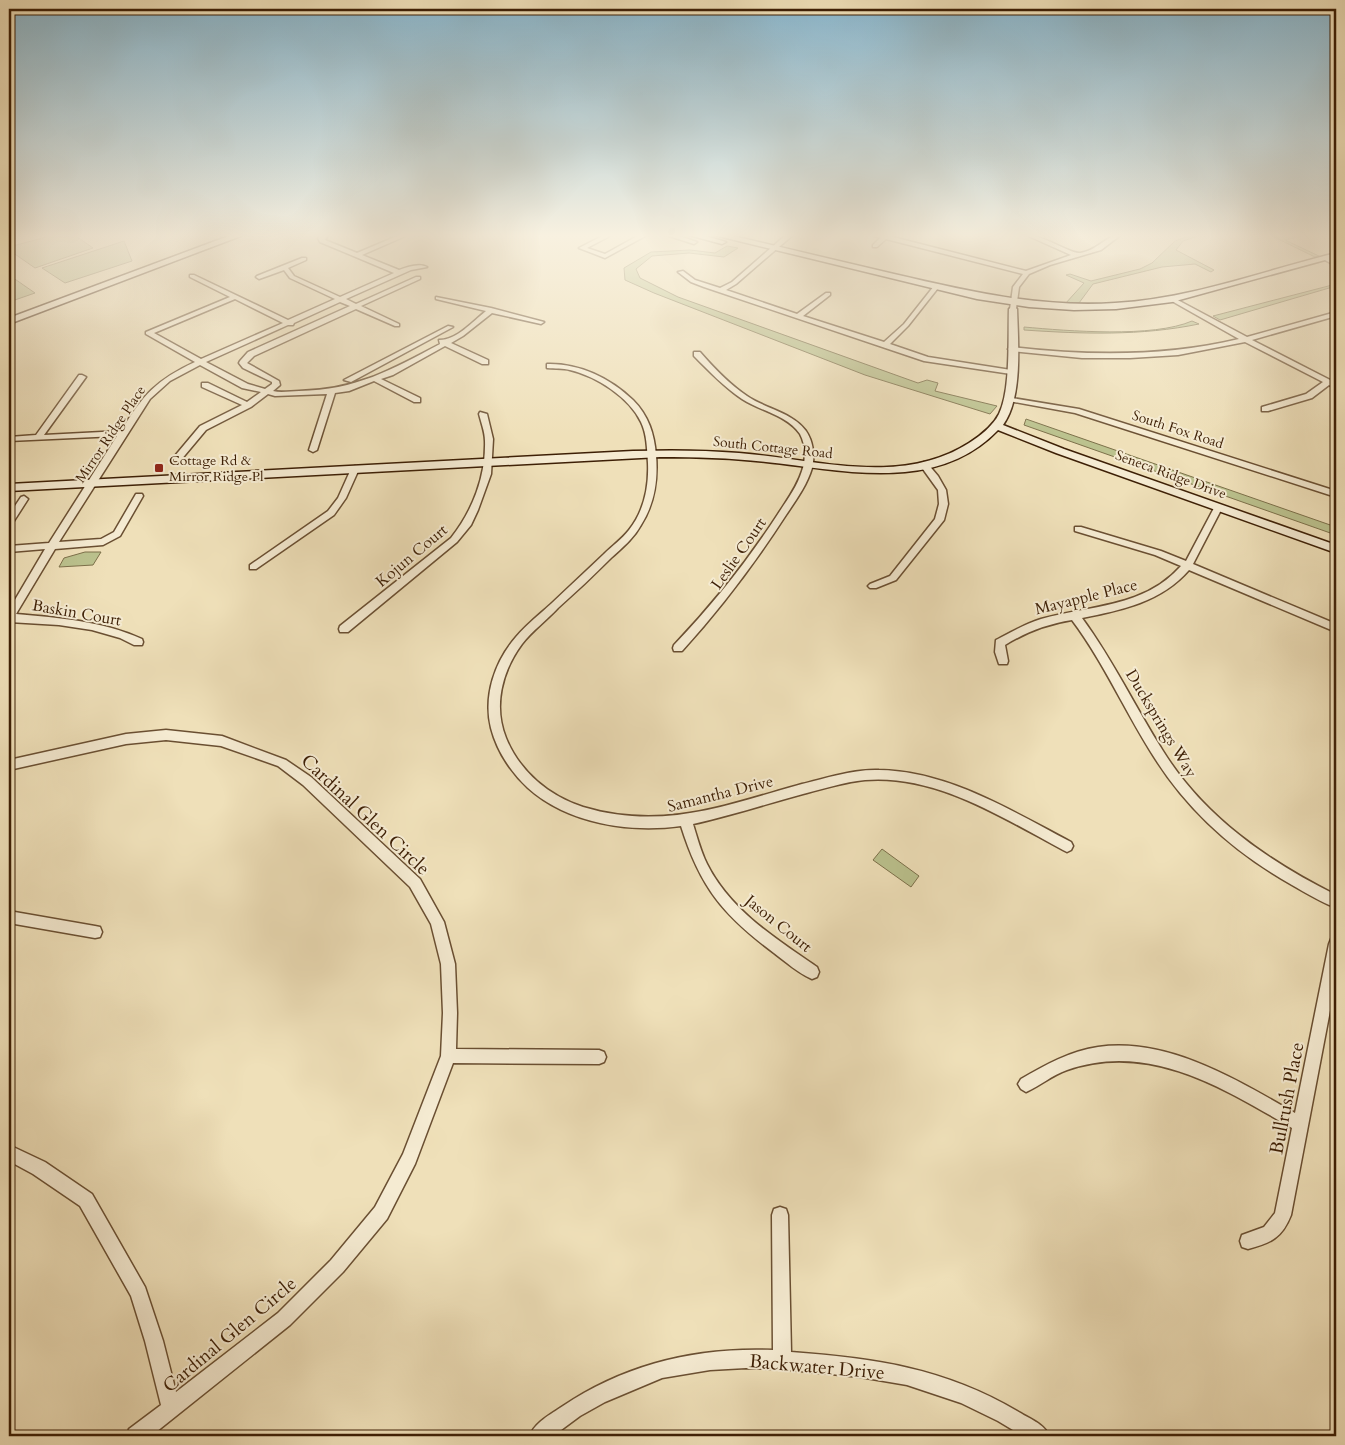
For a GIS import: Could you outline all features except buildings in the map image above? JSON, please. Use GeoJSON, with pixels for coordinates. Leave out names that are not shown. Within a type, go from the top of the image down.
{"type":"FeatureCollection","features":[{"type":"Feature","properties":{"kind":"street"},"geometry":{"type":"LineString","coordinates":[[9,312],[38,301]]}},
{"type":"Feature","properties":{"kind":"street"},"geometry":{"type":"LineString","coordinates":[[9,321],[61,301]]}},
{"type":"Feature","properties":{"kind":"street"},"geometry":{"type":"LineString","coordinates":[[224,301],[148,333],[234,381],[266,392],[293,394],[331,392],[376,379],[447,344],[491,310]]}},
{"type":"Feature","properties":{"kind":"street"},"geometry":{"type":"LineString","coordinates":[[244,301],[304,330]]}},
{"type":"Feature","properties":{"kind":"street","name":"Mirror Ridge Place"},"geometry":{"type":"LineString","coordinates":[[10,618],[51,547],[97,474],[144,401],[154,390],[172,376],[200,362],[337,301]]}},
{"type":"Feature","properties":{"kind":"street"},"geometry":{"type":"LineString","coordinates":[[343,301],[397,325]]}},
{"type":"Feature","properties":{"kind":"street"},"geometry":{"type":"LineString","coordinates":[[176,459],[204,428],[248,405],[276,385],[276,381],[246,366],[243,363],[246,359],[368,301]]}},
{"type":"Feature","properties":{"kind":"street"},"geometry":{"type":"LineString","coordinates":[[453,301],[541,322]]}},
{"type":"Feature","properties":{"kind":"street"},"geometry":{"type":"LineString","coordinates":[[753,301],[938,362],[1010,372]]}},
{"type":"Feature","properties":{"kind":"street"},"geometry":{"type":"LineString","coordinates":[[798,316],[818,301]]}},
{"type":"Feature","properties":{"kind":"street"},"geometry":{"type":"LineString","coordinates":[[885,345],[906,325],[925,301]]}},
{"type":"Feature","properties":{"kind":"street"},"geometry":{"type":"LineString","coordinates":[[997,301],[1013,306],[1061,313],[1106,312],[1142,307],[1163,301]]}},
{"type":"Feature","properties":{"kind":"street"},"geometry":{"type":"LineString","coordinates":[[1013,306],[1014,301]]}},
{"type":"Feature","properties":{"kind":"street"},"geometry":{"type":"LineString","coordinates":[[1176,301],[1336,386]]}},
{"type":"Feature","properties":{"kind":"street","name":"South Cottage Road"},"geometry":{"type":"LineString","coordinates":[[9,488],[209,480],[355,469],[652,455],[738,455],[869,471],[924,465],[968,448],[982,439],[996,426],[1004,415],[1009,400],[1013,306]]}},
{"type":"Feature","properties":{"kind":"street"},"geometry":{"type":"LineString","coordinates":[[1012,348],[1083,355],[1154,354],[1199,350],[1246,340],[1336,314]]}},
{"type":"Feature","properties":{"kind":"street"},"geometry":{"type":"LineString","coordinates":[[348,380],[450,328]]}},
{"type":"Feature","properties":{"kind":"street"},"geometry":{"type":"LineString","coordinates":[[432,337],[486,362]]}},
{"type":"Feature","properties":{"kind":"street"},"geometry":{"type":"LineString","coordinates":[[697,354],[716,375],[745,398],[778,414],[797,427],[805,436],[808,444],[808,465]]}},
{"type":"Feature","properties":{"kind":"street","name":"Samantha Drive"},"geometry":{"type":"LineString","coordinates":[[550,366],[569,367],[608,384],[636,408],[644,420],[649,434],[652,455],[652,487],[649,502],[642,518],[624,542],[533,625],[510,653],[498,678],[494,699],[495,721],[507,753],[539,790],[567,807],[605,820],[628,824],[650,824],[686,821],[852,776],[886,775],[914,779],[964,795],[1067,846]]}},
{"type":"Feature","properties":{"kind":"street"},"geometry":{"type":"LineString","coordinates":[[363,372],[416,400]]}},
{"type":"Feature","properties":{"kind":"street"},"geometry":{"type":"LineString","coordinates":[[38,438],[82,377]]}},
{"type":"Feature","properties":{"kind":"street"},"geometry":{"type":"LineString","coordinates":[[1265,409],[1309,396],[1328,383]]}},
{"type":"Feature","properties":{"kind":"street"},"geometry":{"type":"LineString","coordinates":[[205,384],[248,405]]}},
{"type":"Feature","properties":{"kind":"street"},"geometry":{"type":"LineString","coordinates":[[313,450],[331,392]]}},
{"type":"Feature","properties":{"kind":"street","name":"South Fox Road"},"geometry":{"type":"LineString","coordinates":[[1009,400],[1076,410],[1336,494]]}},
{"type":"Feature","properties":{"kind":"street","name":"Kojun Court"},"geometry":{"type":"LineString","coordinates":[[344,629],[454,540],[466,525],[474,510],[487,474],[489,462],[489,439],[483,414]]}},
{"type":"Feature","properties":{"kind":"street","name":"Seneca Ridge Drive"},"geometry":{"type":"LineString","coordinates":[[996,426],[1060,451],[1336,549]]}},
{"type":"Feature","properties":{"kind":"street"},"geometry":{"type":"LineString","coordinates":[[9,439],[124,433]]}},
{"type":"Feature","properties":{"kind":"street","name":"Leslie Court"},"geometry":{"type":"LineString","coordinates":[[678,648],[718,607],[754,558],[796,493],[808,465]]}},
{"type":"Feature","properties":{"kind":"street"},"geometry":{"type":"LineString","coordinates":[[873,586],[893,578],[939,520],[944,510],[945,502],[940,486],[924,465]]}},
{"type":"Feature","properties":{"kind":"street","name":"South Cottage Road"},"geometry":{"type":"LineString","coordinates":[[9,477],[255,468],[355,469]]}},
{"type":"Feature","properties":{"kind":"street"},"geometry":{"type":"LineString","coordinates":[[253,567],[331,513],[342,498],[355,469]]}},
{"type":"Feature","properties":{"kind":"street"},"geometry":{"type":"LineString","coordinates":[[9,549],[94,544],[112,538],[117,534],[139,496]]}},
{"type":"Feature","properties":{"kind":"street"},"geometry":{"type":"LineString","coordinates":[[9,522],[24,499]]}},
{"type":"Feature","properties":{"kind":"street","name":"Mayapple Place"},"geometry":{"type":"LineString","coordinates":[[1004,661],[1000,652],[1000,643],[1011,635],[1038,623],[1131,602],[1151,595],[1172,581],[1187,565],[1218,508]]}},
{"type":"Feature","properties":{"kind":"street"},"geometry":{"type":"LineString","coordinates":[[1078,529],[1140,546],[1336,628]]}},
{"type":"Feature","properties":{"kind":"street","name":"Ducksprings Way"},"geometry":{"type":"LineString","coordinates":[[1074,615],[1098,647],[1160,756],[1185,792],[1218,825],[1246,848],[1290,878],[1336,902]]}},
{"type":"Feature","properties":{"kind":"street","name":"Baskin Court"},"geometry":{"type":"LineString","coordinates":[[10,618],[90,626],[111,631],[138,642]]}},
{"type":"Feature","properties":{"kind":"street","name":"Cardinal Glen Circle"},"geometry":{"type":"LineString","coordinates":[[9,765],[126,739],[166,735],[222,741],[282,763],[307,781],[415,883],[437,922],[448,964],[450,1013],[448,1056],[409,1158],[381,1213],[338,1266],[284,1319],[136,1436]]}},
{"type":"Feature","properties":{"kind":"street","name":"Jason Court"},"geometry":{"type":"LineString","coordinates":[[686,821],[700,862],[720,895],[747,924],[812,972]]}},
{"type":"Feature","properties":{"kind":"street"},"geometry":{"type":"LineString","coordinates":[[9,917],[95,932]]}},
{"type":"Feature","properties":{"kind":"street","name":"Bullrush Place"},"geometry":{"type":"LineString","coordinates":[[1248,1241],[1268,1236],[1275,1229],[1283,1214],[1302,1125],[1336,944]]}},
{"type":"Feature","properties":{"kind":"street"},"geometry":{"type":"LineString","coordinates":[[1026,1084],[1046,1070],[1079,1057],[1102,1053],[1154,1056],[1210,1074],[1302,1125]]}},
{"type":"Feature","properties":{"kind":"street"},"geometry":{"type":"LineString","coordinates":[[448,1056],[599,1057]]}},
{"type":"Feature","properties":{"kind":"street"},"geometry":{"type":"LineString","coordinates":[[9,1153],[39,1168],[86,1200],[139,1293],[154,1341],[171,1409]]}},
{"type":"Feature","properties":{"kind":"street"},"geometry":{"type":"LineString","coordinates":[[780,1215],[782,1360]]}},
{"type":"Feature","properties":{"kind":"street","name":"Backwater Drive"},"geometry":{"type":"LineString","coordinates":[[539,1436],[559,1418],[608,1389],[676,1365],[735,1359],[782,1360],[886,1371],[913,1377],[982,1402],[1011,1417],[1040,1436]]}},
{"type":"Feature","properties":{"kind":"green space"},"geometry":{"type":"Polygon","coordinates":[[[676,301],[690,301],[918,383],[927,380],[938,383],[935,391],[997,406],[990,414],[865,375],[676,301]]]}},
{"type":"Feature","properties":{"kind":"green space"},"geometry":{"type":"Polygon","coordinates":[[[1067,301],[1080,301],[1079,303],[1065,304],[1067,301]]]}},
{"type":"Feature","properties":{"kind":"green space"},"geometry":{"type":"Polygon","coordinates":[[[1269,301],[1283,301],[1220,320],[1213,316],[1269,301]]]}},
{"type":"Feature","properties":{"kind":"green space"},"geometry":{"type":"Polygon","coordinates":[[[1192,321],[1199,324],[1155,331],[1090,333],[1024,330],[1024,327],[1110,332],[1155,330],[1192,321]]]}},
{"type":"Feature","properties":{"kind":"green space"},"geometry":{"type":"Polygon","coordinates":[[[1026,419],[1336,527],[1336,535],[1024,425],[1026,419]]]}},
{"type":"Feature","properties":{"kind":"green space"},"geometry":{"type":"Polygon","coordinates":[[[85,552],[101,552],[93,565],[59,567],[64,558],[85,552]]]}},
{"type":"Feature","properties":{"kind":"green space"},"geometry":{"type":"Polygon","coordinates":[[[882,849],[919,876],[911,887],[873,860],[882,849]]]}},
{"type":"Feature","properties":{"kind":"place","name":"Cottage Rd & Mirror Ridge Pl"},"geometry":{"type":"Point","coordinates":[159,468]}}]}
